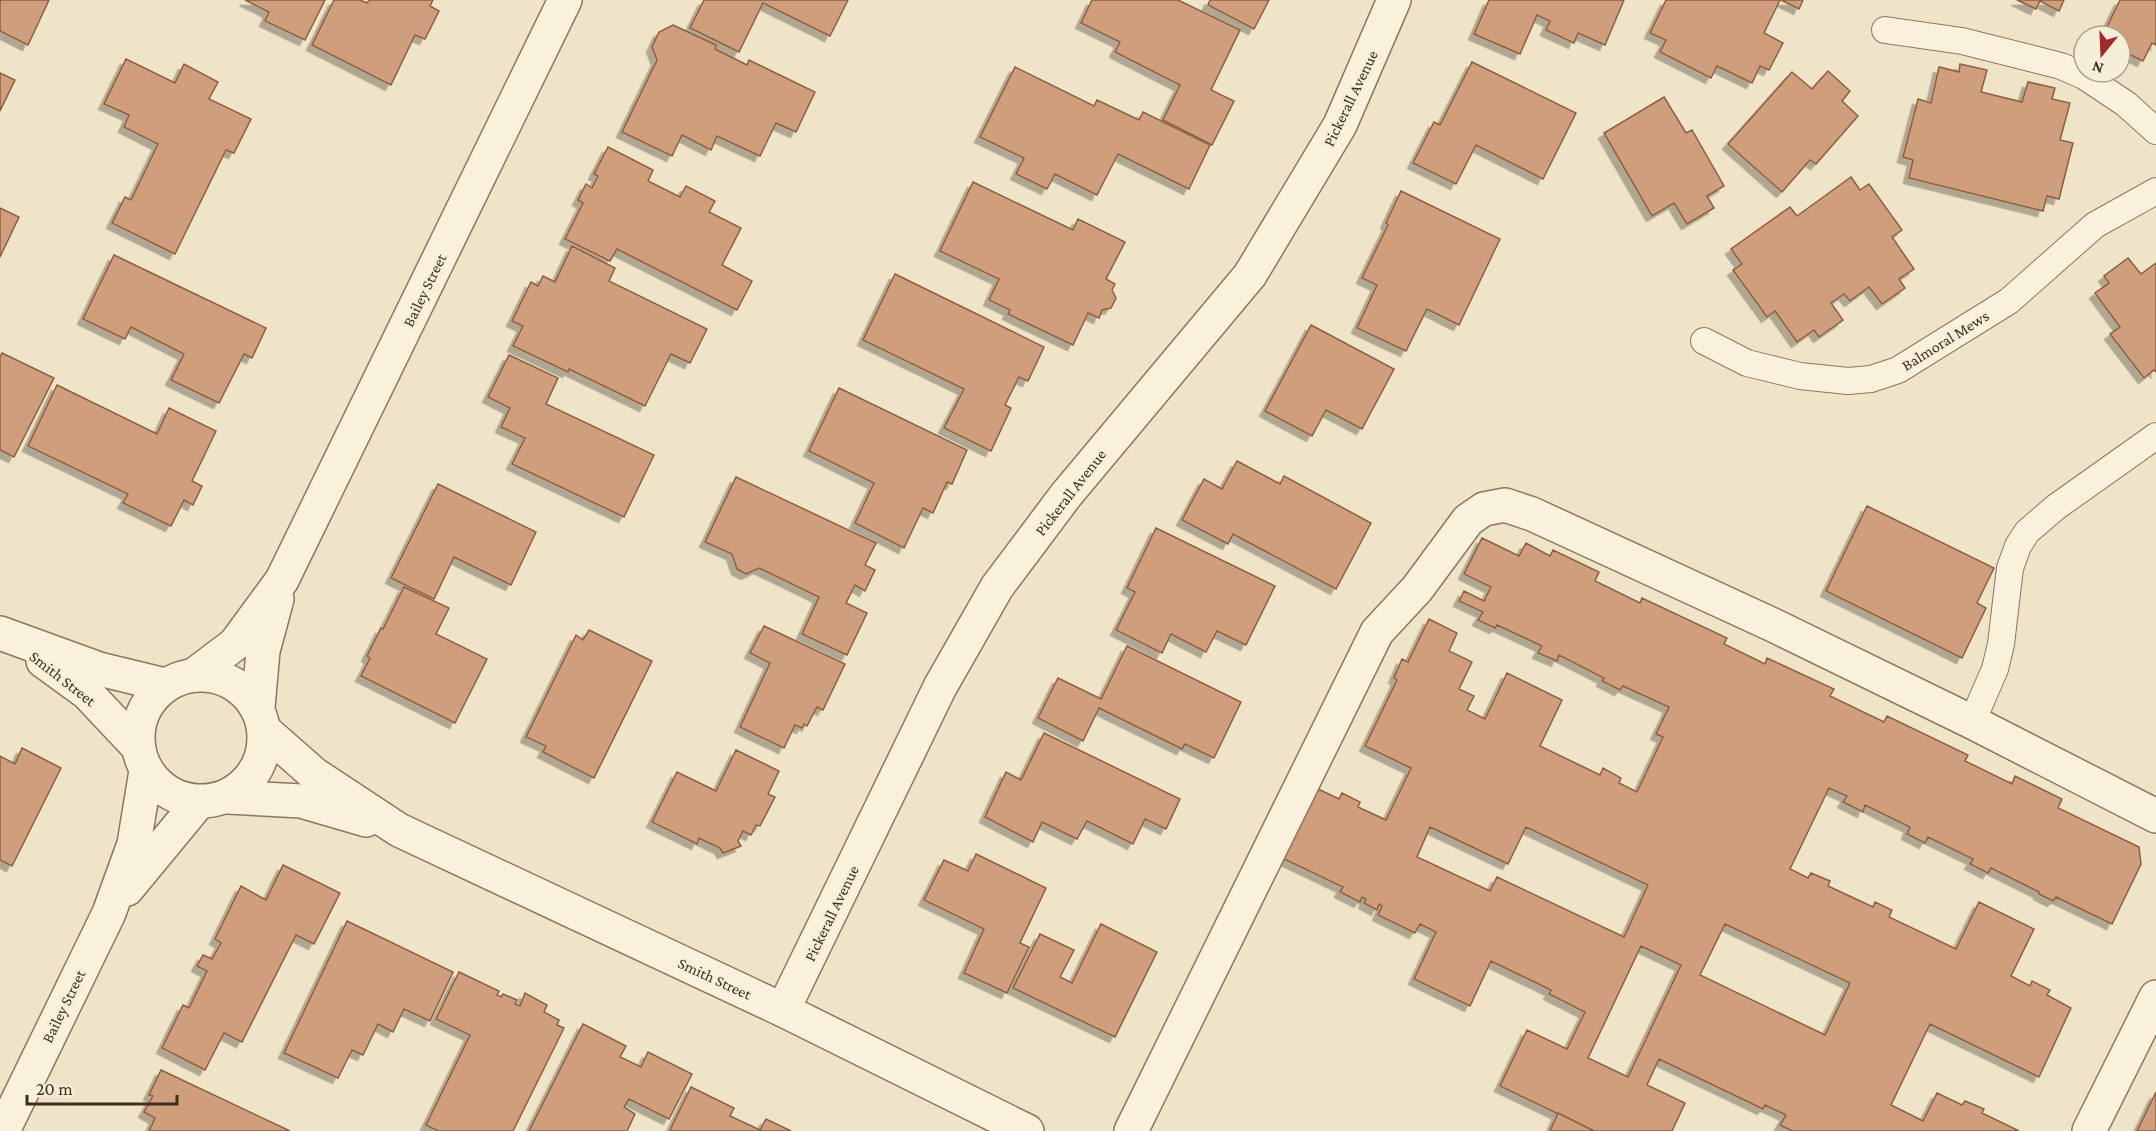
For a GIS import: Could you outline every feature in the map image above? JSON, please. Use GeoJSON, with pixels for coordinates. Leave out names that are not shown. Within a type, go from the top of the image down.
{"type":"FeatureCollection","features":[{"type":"Feature","properties":{"kind":"street","name":"Bailey Street"},"geometry":{"type":"LineString","coordinates":[[3,1131],[109,913],[134,844],[141,759],[139,722],[150,699],[235,644],[282,580],[565,0]]}},
{"type":"Feature","properties":{"kind":"street","name":"Pickerall Avenue"},"geometry":{"type":"LineString","coordinates":[[783,1010],[940,687],[997,587],[1066,495],[1250,275],[1340,125],[1395,0]]}},
{"type":"Feature","properties":{"kind":"street"},"geometry":{"type":"LineString","coordinates":[[1131,1131],[1377,632],[1417,589],[1468,520],[1484,508],[1505,505],[1532,514],[1773,625],[1972,722],[2156,816]]}},
{"type":"Feature","properties":{"kind":"street","name":"Bailey Street"},"geometry":{"type":"LineString","coordinates":[[109,913],[213,800],[252,779],[264,751],[261,718],[263,651],[282,580]]}},
{"type":"Feature","properties":{"kind":"street","name":"Smith Street"},"geometry":{"type":"LineString","coordinates":[[6,636],[99,669],[180,680]]}},
{"type":"Feature","properties":{"kind":"street","name":"Smith Street"},"geometry":{"type":"LineString","coordinates":[[6,636],[87,693],[141,759]]}},
{"type":"Feature","properties":{"kind":"street"},"geometry":{"type":"LineString","coordinates":[[180,680],[225,679],[244,691],[261,718]]}},
{"type":"Feature","properties":{"kind":"street","name":"Smith Street"},"geometry":{"type":"LineString","coordinates":[[261,718],[314,774],[399,830],[783,1010],[1027,1131]]}},
{"type":"Feature","properties":{"kind":"street"},"geometry":{"type":"LineString","coordinates":[[141,759],[169,794],[213,800]]}},
{"type":"Feature","properties":{"kind":"street","name":"Smith Street"},"geometry":{"type":"LineString","coordinates":[[213,800],[302,801],[399,830]]}},
{"type":"Feature","properties":{"kind":"street"},"geometry":{"type":"LineString","coordinates":[[2089,1131],[2156,997]]}},
{"type":"Feature","properties":{"kind":"lane"},"geometry":{"type":"LineString","coordinates":[[1885,30],[1962,41],[2061,66],[2084,76],[2126,104],[2156,131]]}},
{"type":"Feature","properties":{"kind":"lane","name":"Balmoral Mews"},"geometry":{"type":"LineString","coordinates":[[1704,341],[1747,363],[1800,376],[1848,381],[1871,379],[1898,370],[2009,301],[2095,225],[2156,191]]}},
{"type":"Feature","properties":{"kind":"lane"},"geometry":{"type":"LineString","coordinates":[[1972,722],[1995,669],[2001,644],[2010,568],[2018,546],[2027,532],[2056,507],[2152,446]]}},
{"type":"Feature","properties":{"kind":"building"},"geometry":{"type":"Polygon","coordinates":[[[0,0],[49,0],[28,45],[0,31],[0,0]]]}},
{"type":"Feature","properties":{"kind":"building"},"geometry":{"type":"Polygon","coordinates":[[[245,0],[325,0],[305,40],[265,21],[269,12],[245,0]]]}},
{"type":"Feature","properties":{"kind":"building"},"geometry":{"type":"Polygon","coordinates":[[[334,0],[360,0],[367,3],[369,0],[433,0],[430,6],[439,11],[425,39],[415,35],[391,85],[312,45],[334,0]]]}},
{"type":"Feature","properties":{"kind":"building"},"geometry":{"type":"Polygon","coordinates":[[[704,0],[848,0],[830,36],[763,3],[739,52],[690,28],[704,0]]]}},
{"type":"Feature","properties":{"kind":"building"},"geometry":{"type":"Polygon","coordinates":[[[1092,0],[1178,0],[1240,30],[1211,90],[1234,101],[1212,145],[1163,120],[1180,85],[1115,52],[1120,42],[1081,23],[1092,0]]]}},
{"type":"Feature","properties":{"kind":"building"},"geometry":{"type":"Polygon","coordinates":[[[1210,0],[1269,0],[1254,29],[1208,5],[1210,0]]]}},
{"type":"Feature","properties":{"kind":"building"},"geometry":{"type":"Polygon","coordinates":[[[1489,0],[1624,0],[1605,45],[1578,33],[1574,43],[1546,30],[1550,21],[1537,15],[1520,54],[1474,34],[1489,0]]]}},
{"type":"Feature","properties":{"kind":"building"},"geometry":{"type":"Polygon","coordinates":[[[1666,0],[1780,0],[1764,33],[1783,43],[1769,70],[1760,66],[1752,83],[1717,66],[1711,78],[1660,52],[1666,40],[1650,33],[1666,0]]]}},
{"type":"Feature","properties":{"kind":"building"},"geometry":{"type":"Polygon","coordinates":[[[1781,0],[1803,0],[1799,9],[1781,0]]]}},
{"type":"Feature","properties":{"kind":"building"},"geometry":{"type":"Polygon","coordinates":[[[2017,0],[2064,0],[2059,11],[2040,1],[2036,9],[2017,0]]]}},
{"type":"Feature","properties":{"kind":"building"},"geometry":{"type":"Polygon","coordinates":[[[2120,0],[2156,0],[2156,45],[2152,43],[2143,61],[2132,56],[2132,24],[2108,24],[2120,0]]]}},
{"type":"Feature","properties":{"kind":"building"},"geometry":{"type":"Polygon","coordinates":[[[673,25],[716,45],[715,49],[747,65],[749,60],[815,92],[796,132],[776,123],[760,156],[717,136],[711,150],[682,135],[672,156],[622,132],[657,60],[652,47],[659,32],[673,25]]]}},
{"type":"Feature","properties":{"kind":"building"},"geometry":{"type":"Polygon","coordinates":[[[126,59],[175,83],[184,64],[218,82],[209,99],[251,119],[234,153],[226,150],[175,254],[112,223],[125,197],[131,200],[158,144],[124,127],[129,115],[104,104],[126,59]]]}},
{"type":"Feature","properties":{"kind":"building"},"geometry":{"type":"Polygon","coordinates":[[[1472,62],[1576,113],[1543,179],[1476,145],[1456,184],[1413,163],[1434,122],[1440,125],[1472,62]]]}},
{"type":"Feature","properties":{"kind":"building"},"geometry":{"type":"Polygon","coordinates":[[[1960,64],[1987,70],[1981,92],[2022,102],[2028,82],[2055,88],[2052,99],[2070,103],[2060,140],[2073,143],[2059,199],[2047,196],[2043,211],[1909,178],[1913,160],[1903,157],[1918,99],[1931,103],[1939,67],[1959,72],[1960,64]]]}},
{"type":"Feature","properties":{"kind":"building"},"geometry":{"type":"Polygon","coordinates":[[[1015,67],[1094,106],[1097,100],[1139,120],[1143,112],[1210,145],[1189,189],[1118,154],[1097,195],[1055,174],[1047,189],[1016,174],[1024,158],[980,137],[1015,67]]]}},
{"type":"Feature","properties":{"kind":"building"},"geometry":{"type":"Polygon","coordinates":[[[1828,71],[1850,91],[1842,101],[1858,116],[1816,164],[1810,160],[1782,192],[1728,144],[1792,72],[1812,89],[1828,71]]]}},
{"type":"Feature","properties":{"kind":"building"},"geometry":{"type":"Polygon","coordinates":[[[0,73],[15,80],[0,111],[0,73]]]}},
{"type":"Feature","properties":{"kind":"building"},"geometry":{"type":"Polygon","coordinates":[[[1664,97],[1686,133],[1692,130],[1724,186],[1707,196],[1714,208],[1687,224],[1674,203],[1652,216],[1604,133],[1664,97]]]}},
{"type":"Feature","properties":{"kind":"building"},"geometry":{"type":"Polygon","coordinates":[[[608,147],[653,170],[648,181],[680,197],[686,186],[715,201],[709,212],[741,228],[722,265],[752,281],[737,310],[617,249],[610,261],[565,239],[583,203],[578,200],[586,184],[592,188],[598,176],[594,174],[608,147]]]}},
{"type":"Feature","properties":{"kind":"building"},"geometry":{"type":"Polygon","coordinates":[[[1851,177],[1860,190],[1869,184],[1902,230],[1892,237],[1914,269],[1899,279],[1905,288],[1882,304],[1869,287],[1850,301],[1844,294],[1831,303],[1843,320],[1819,337],[1814,330],[1797,342],[1775,311],[1767,317],[1733,270],[1742,264],[1731,249],[1790,207],[1797,216],[1851,177]]]}},
{"type":"Feature","properties":{"kind":"building"},"geometry":{"type":"Polygon","coordinates":[[[973,182],[1073,230],[1078,219],[1125,242],[1106,279],[1115,284],[1112,290],[1116,298],[1111,308],[1102,310],[1099,318],[1088,313],[1073,345],[1008,314],[1010,310],[989,300],[999,279],[940,251],[973,182]]]}},
{"type":"Feature","properties":{"kind":"building"},"geometry":{"type":"Polygon","coordinates":[[[1401,191],[1500,239],[1459,325],[1427,309],[1406,351],[1357,328],[1377,285],[1362,278],[1388,225],[1386,223],[1401,191]]]}},
{"type":"Feature","properties":{"kind":"building"},"geometry":{"type":"Polygon","coordinates":[[[0,208],[19,217],[0,257],[0,208]]]}},
{"type":"Feature","properties":{"kind":"building"},"geometry":{"type":"Polygon","coordinates":[[[572,246],[615,268],[609,281],[707,329],[690,363],[671,354],[645,406],[569,369],[568,372],[513,346],[523,326],[512,321],[531,282],[538,286],[543,276],[555,282],[572,246]]]}},
{"type":"Feature","properties":{"kind":"building"},"geometry":{"type":"Polygon","coordinates":[[[114,255],[266,328],[252,358],[244,354],[219,403],[171,380],[184,354],[131,327],[125,339],[83,319],[114,255]]]}},
{"type":"Feature","properties":{"kind":"building"},"geometry":{"type":"Polygon","coordinates":[[[2128,258],[2141,274],[2156,263],[2156,372],[2154,370],[2144,378],[2110,334],[2120,327],[2095,293],[2109,283],[2104,276],[2128,258]]]}},
{"type":"Feature","properties":{"kind":"building"},"geometry":{"type":"Polygon","coordinates":[[[895,274],[1044,347],[1028,381],[1019,377],[1005,405],[1011,408],[991,451],[944,428],[964,389],[863,340],[895,274]]]}},
{"type":"Feature","properties":{"kind":"building"},"geometry":{"type":"Polygon","coordinates":[[[1311,325],[1394,369],[1362,429],[1326,410],[1312,436],[1265,411],[1311,325]]]}},
{"type":"Feature","properties":{"kind":"building"},"geometry":{"type":"Polygon","coordinates":[[[2,353],[54,378],[14,457],[0,450],[0,357],[2,353]]]}},
{"type":"Feature","properties":{"kind":"building"},"geometry":{"type":"Polygon","coordinates":[[[509,355],[558,378],[546,404],[654,455],[624,517],[512,464],[525,438],[501,427],[510,408],[488,397],[509,355]]]}},
{"type":"Feature","properties":{"kind":"building"},"geometry":{"type":"Polygon","coordinates":[[[57,385],[157,434],[169,408],[216,431],[192,481],[202,486],[193,505],[184,500],[171,526],[123,503],[128,494],[28,446],[57,385]]]}},
{"type":"Feature","properties":{"kind":"building"},"geometry":{"type":"Polygon","coordinates":[[[839,388],[967,450],[952,484],[947,482],[933,513],[923,508],[904,548],[855,523],[874,483],[809,451],[839,388]]]}},
{"type":"Feature","properties":{"kind":"building"},"geometry":{"type":"Polygon","coordinates":[[[1237,461],[1280,484],[1284,476],[1371,523],[1336,589],[1233,534],[1228,544],[1182,520],[1204,479],[1222,489],[1237,461]]]}},
{"type":"Feature","properties":{"kind":"building"},"geometry":{"type":"Polygon","coordinates":[[[736,477],[876,543],[865,565],[875,570],[865,591],[855,585],[846,603],[867,613],[847,655],[802,634],[819,597],[759,568],[746,574],[737,569],[732,554],[705,542],[736,477]]]}},
{"type":"Feature","properties":{"kind":"building"},"geometry":{"type":"Polygon","coordinates":[[[438,484],[536,532],[511,585],[454,557],[434,599],[391,578],[438,484]]]}},
{"type":"Feature","properties":{"kind":"building"},"geometry":{"type":"Polygon","coordinates":[[[1867,506],[1994,568],[1977,603],[1986,608],[1962,658],[1826,591],[1867,506]]]}},
{"type":"Feature","properties":{"kind":"building"},"geometry":{"type":"Polygon","coordinates":[[[1156,528],[1275,586],[1246,645],[1217,631],[1206,652],[1171,634],[1162,653],[1116,630],[1135,592],[1127,588],[1156,528]]]}},
{"type":"Feature","properties":{"kind":"building"},"geometry":{"type":"Polygon","coordinates":[[[1482,538],[1519,556],[1526,543],[1550,556],[1553,550],[1599,572],[1595,581],[1640,603],[1642,598],[1727,638],[1724,644],[1765,664],[1767,658],[1834,689],[1830,696],[1884,722],[1887,716],[1968,755],[1965,761],[2012,784],[2015,776],[2062,799],[2058,808],[2139,847],[2141,864],[2112,924],[2056,897],[2053,901],[1991,868],[1988,873],[1970,864],[1973,859],[1928,837],[1925,843],[1907,834],[1910,827],[1865,805],[1863,812],[1843,802],[1847,796],[1829,788],[1790,869],[1808,878],[1811,873],[1830,881],[1828,886],[1873,907],[1875,902],[1892,910],[1889,917],[1956,949],[1979,902],[2034,929],[2011,976],[2030,986],[2032,981],[2050,990],[2047,995],[2071,1008],[2039,1077],[1930,1024],[1891,1105],[1923,1121],[1937,1093],[1962,1105],[1965,1101],[1984,1109],[1982,1113],[2019,1131],[1792,1131],[1780,1125],[1786,1115],[1765,1105],[1763,1109],[1659,1059],[1647,1085],[1685,1103],[1672,1131],[1594,1131],[1500,1086],[1527,1030],[1567,1049],[1585,1012],[1549,994],[1551,990],[1491,961],[1470,1006],[1414,979],[1436,932],[1420,924],[1415,933],[1378,915],[1382,906],[1379,904],[1377,910],[1364,903],[1366,899],[1362,897],[1360,902],[1340,892],[1343,887],[1280,857],[1314,787],[1339,799],[1342,793],[1360,802],[1358,807],[1386,820],[1411,768],[1365,746],[1397,680],[1394,678],[1402,659],[1408,662],[1429,619],[1457,633],[1449,651],[1472,662],[1459,689],[1474,696],[1467,710],[1485,719],[1507,673],[1562,700],[1540,746],[1600,775],[1603,768],[1621,778],[1619,783],[1637,792],[1663,737],[1656,734],[1669,707],[1623,686],[1620,690],[1602,681],[1604,678],[1559,655],[1557,661],[1538,653],[1542,646],[1497,625],[1495,628],[1478,620],[1483,612],[1459,601],[1464,591],[1484,601],[1491,587],[1464,574],[1482,538]],[[1430,827],[1417,857],[1490,891],[1497,877],[1624,937],[1648,885],[1526,827],[1508,864],[1430,827]],[[1725,924],[1700,975],[1825,1035],[1850,983],[1725,924]],[[1641,946],[1588,1058],[1628,1077],[1681,965],[1641,946]]]}},
{"type":"Feature","properties":{"kind":"building"},"geometry":{"type":"Polygon","coordinates":[[[404,587],[449,608],[436,634],[487,659],[455,723],[361,676],[370,658],[367,656],[404,587]]]}},
{"type":"Feature","properties":{"kind":"building"},"geometry":{"type":"Polygon","coordinates":[[[764,626],[845,664],[823,710],[817,707],[807,726],[804,724],[802,728],[795,725],[784,748],[740,727],[770,663],[750,653],[764,626]]]}},
{"type":"Feature","properties":{"kind":"building"},"geometry":{"type":"Polygon","coordinates":[[[589,630],[652,661],[594,778],[543,752],[546,746],[526,737],[576,635],[583,640],[589,630]]]}},
{"type":"Feature","properties":{"kind":"building"},"geometry":{"type":"Polygon","coordinates":[[[1127,646],[1241,702],[1214,758],[1185,744],[1182,749],[1099,708],[1083,741],[1038,718],[1058,678],[1101,699],[1127,646]]]}},
{"type":"Feature","properties":{"kind":"building"},"geometry":{"type":"Polygon","coordinates":[[[1044,733],[1180,799],[1166,829],[1145,819],[1133,844],[1087,821],[1077,839],[1042,822],[1033,842],[985,817],[1006,772],[1021,780],[1044,733]]]}},
{"type":"Feature","properties":{"kind":"building"},"geometry":{"type":"Polygon","coordinates":[[[22,748],[61,768],[12,866],[0,860],[0,756],[15,764],[22,748]]]}},
{"type":"Feature","properties":{"kind":"building"},"geometry":{"type":"Polygon","coordinates":[[[736,750],[779,771],[768,794],[775,797],[760,826],[756,825],[751,835],[743,831],[738,841],[741,846],[723,853],[720,848],[699,838],[697,844],[652,822],[677,772],[716,791],[736,750]]]}},
{"type":"Feature","properties":{"kind":"building"},"geometry":{"type":"Polygon","coordinates":[[[976,854],[1046,888],[1020,943],[1029,947],[1007,993],[964,973],[984,929],[924,900],[944,860],[968,871],[976,854]]]}},
{"type":"Feature","properties":{"kind":"building"},"geometry":{"type":"Polygon","coordinates":[[[283,865],[340,893],[314,944],[296,935],[242,1042],[224,1033],[205,1070],[162,1048],[183,1005],[189,1008],[207,971],[197,966],[203,955],[212,959],[221,943],[215,939],[241,886],[266,900],[283,865]]]}},
{"type":"Feature","properties":{"kind":"building"},"geometry":{"type":"Polygon","coordinates":[[[347,921],[453,972],[430,1021],[404,1009],[393,1032],[378,1024],[363,1055],[352,1050],[338,1078],[284,1053],[347,921]]]}},
{"type":"Feature","properties":{"kind":"building"},"geometry":{"type":"Polygon","coordinates":[[[1101,924],[1157,952],[1115,1037],[1013,988],[1040,934],[1074,950],[1060,977],[1072,983],[1101,924]]]}},
{"type":"Feature","properties":{"kind":"building"},"geometry":{"type":"Polygon","coordinates":[[[459,972],[499,991],[497,995],[501,997],[503,994],[517,1000],[515,1004],[520,1006],[525,993],[547,1005],[544,1012],[559,1020],[557,1025],[564,1028],[513,1131],[438,1131],[426,1125],[470,1035],[436,1019],[459,972]]]}},
{"type":"Feature","properties":{"kind":"building"},"geometry":{"type":"Polygon","coordinates":[[[583,1024],[626,1046],[620,1057],[641,1067],[648,1052],[692,1074],[669,1119],[629,1099],[624,1107],[635,1114],[627,1131],[529,1131],[583,1024]]]}},
{"type":"Feature","properties":{"kind":"building"},"geometry":{"type":"Polygon","coordinates":[[[161,1070],[290,1131],[149,1131],[155,1118],[144,1112],[153,1096],[149,1095],[161,1070]]]}},
{"type":"Feature","properties":{"kind":"building"},"geometry":{"type":"Polygon","coordinates":[[[691,1087],[734,1108],[730,1116],[760,1130],[766,1119],[791,1131],[670,1130],[691,1087]]]}},
{"type":"Feature","properties":{"kind":"building"},"geometry":{"type":"Polygon","coordinates":[[[2156,1092],[2156,1131],[2137,1131],[2156,1092]]]}},
{"type":"Feature","properties":{"kind":"building"},"geometry":{"type":"Polygon","coordinates":[[[1558,1113],[1594,1131],[1550,1131],[1558,1113]]]}}]}
